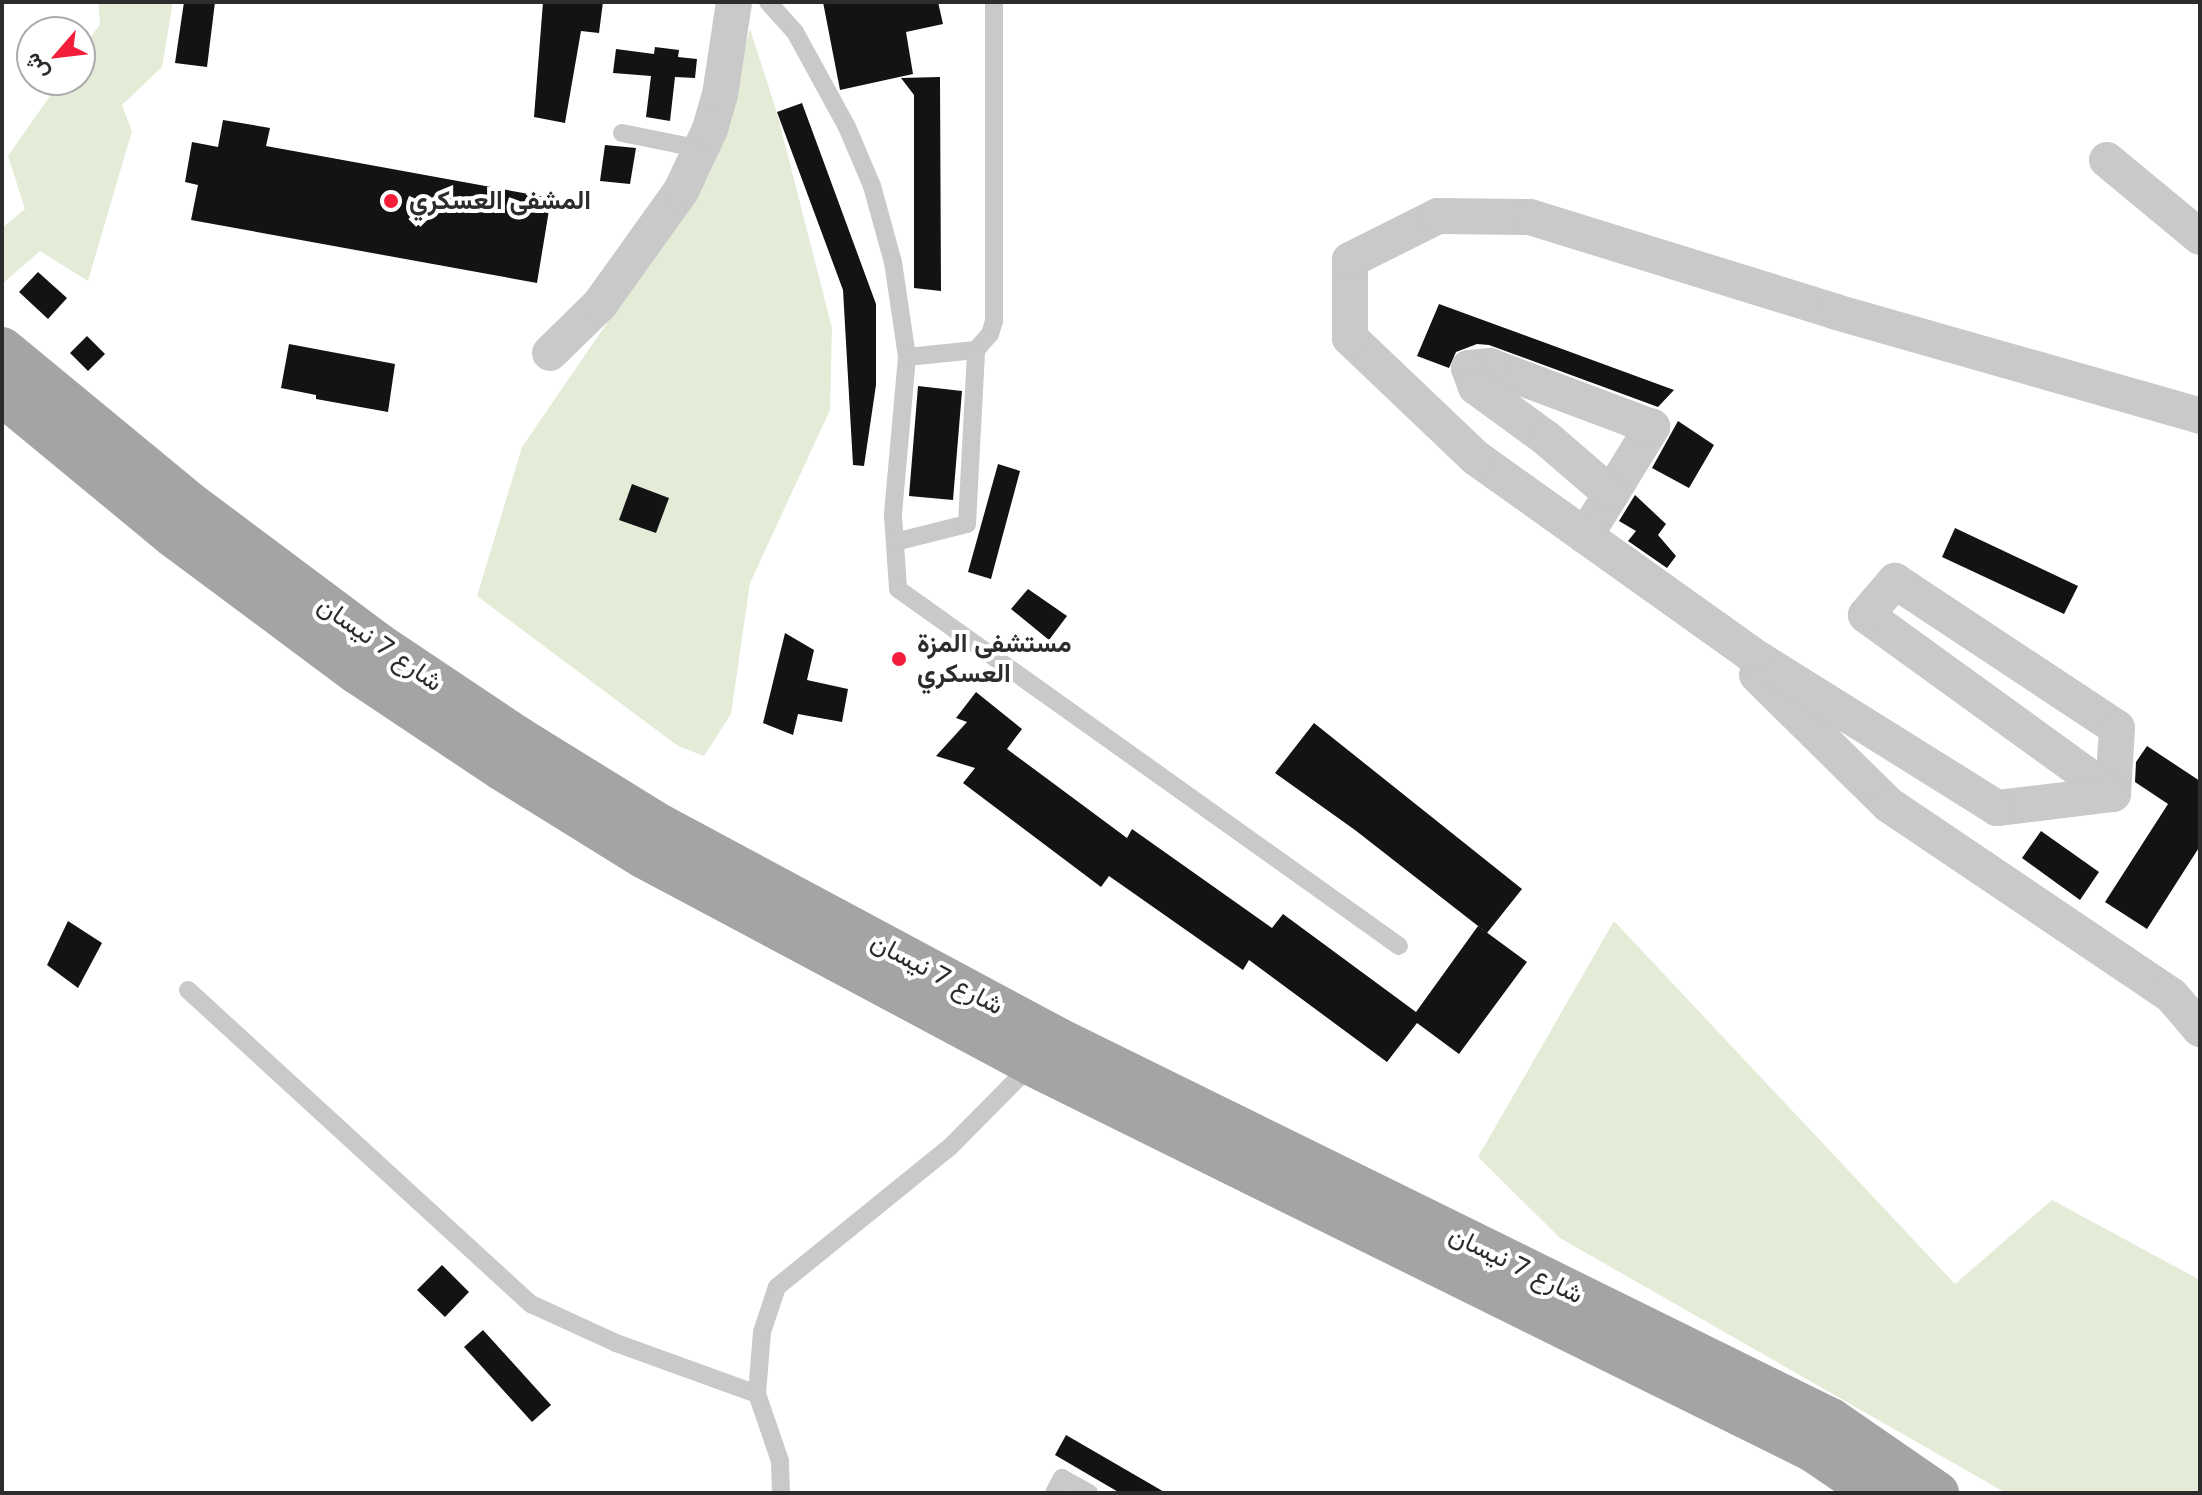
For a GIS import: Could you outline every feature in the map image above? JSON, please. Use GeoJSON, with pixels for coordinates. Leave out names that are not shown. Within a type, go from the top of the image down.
{"type":"FeatureCollection","features":[{"type":"Feature","properties":{"kind":"main road","name":"شارع 7 نيسان"},"geometry":{"type":"LineString","coordinates":[[2,349],[194,507],[377,644],[519,739],[660,826],[1045,1052],[1813,1450],[1876,1493]]}},
{"type":"Feature","properties":{"kind":"main road","name":"شارع 7 نيسان"},"geometry":{"type":"LineString","coordinates":[[2,394],[173,535],[357,672],[501,768],[643,856],[1045,1052],[1831,1420],[1937,1493]]}},
{"type":"Feature","properties":{"kind":"street"},"geometry":{"type":"LineString","coordinates":[[550,353],[577,330],[609,292],[662,220],[701,149],[720,95],[734,2]]}},
{"type":"Feature","properties":{"kind":"street"},"geometry":{"type":"LineString","coordinates":[[2107,160],[2200,237]]}},
{"type":"Feature","properties":{"kind":"street"},"geometry":{"type":"LineString","coordinates":[[2113,794],[1997,808],[1751,654],[1476,458],[1350,338],[1350,260],[1438,216],[1530,217],[1836,312],[2200,416]]}},
{"type":"Feature","properties":{"kind":"street"},"geometry":{"type":"LineString","coordinates":[[1585,536],[1611,494],[1652,427],[1490,366],[1469,368],[1476,387],[1546,438],[1611,494]]}},
{"type":"Feature","properties":{"kind":"street"},"geometry":{"type":"LineString","coordinates":[[1895,581],[2117,728],[2113,794],[1866,615],[1895,581]]}},
{"type":"Feature","properties":{"kind":"street"},"geometry":{"type":"LineString","coordinates":[[1751,654],[1758,677],[1889,805],[2171,995],[2200,1029]]}},
{"type":"Feature","properties":{"kind":"lane"},"geometry":{"type":"LineString","coordinates":[[768,2],[795,32],[847,127],[872,186],[893,262],[907,357],[893,515],[898,589],[1399,946]]}},
{"type":"Feature","properties":{"kind":"lane"},"geometry":{"type":"LineString","coordinates":[[895,542],[967,524],[976,350],[990,334],[994,321],[994,2]]}},
{"type":"Feature","properties":{"kind":"lane"},"geometry":{"type":"LineString","coordinates":[[622,133],[701,149]]}},
{"type":"Feature","properties":{"kind":"lane"},"geometry":{"type":"LineString","coordinates":[[907,357],[976,350]]}},
{"type":"Feature","properties":{"kind":"lane"},"geometry":{"type":"LineString","coordinates":[[188,990],[531,1304],[616,1343],[757,1394]]}},
{"type":"Feature","properties":{"kind":"lane"},"geometry":{"type":"LineString","coordinates":[[781,1493],[780,1461],[757,1394],[762,1332],[777,1287],[951,1146],[1045,1052]]}},
{"type":"Feature","properties":{"kind":"lane"},"geometry":{"type":"LineString","coordinates":[[1054,1493],[1062,1478],[1089,1493]]}},
{"type":"Feature","properties":{"kind":"green space"},"geometry":{"type":"Polygon","coordinates":[[[98,2],[173,2],[162,67],[122,105],[132,131],[88,281],[40,251],[2,284],[2,228],[25,209],[8,156],[50,96],[96,96],[96,30],[100,24],[98,2]]]}},
{"type":"Feature","properties":{"kind":"green space"},"geometry":{"type":"Polygon","coordinates":[[[750,29],[777,113],[832,328],[830,410],[750,583],[731,714],[704,756],[678,746],[477,596],[522,447],[709,174],[750,29]]]}},
{"type":"Feature","properties":{"kind":"green space"},"geometry":{"type":"Polygon","coordinates":[[[1614,921],[1955,1284],[2052,1200],[2200,1280],[2200,1493],[2006,1493],[1560,1238],[1478,1157],[1614,921]]]}},
{"type":"Feature","properties":{"kind":"building"},"geometry":{"type":"Polygon","coordinates":[[[184,2],[215,2],[207,67],[175,63],[184,2]]]}},
{"type":"Feature","properties":{"kind":"building"},"geometry":{"type":"Polygon","coordinates":[[[543,2],[603,2],[599,33],[581,31],[565,123],[534,117],[543,2]]]}},
{"type":"Feature","properties":{"kind":"building"},"geometry":{"type":"Polygon","coordinates":[[[823,2],[938,2],[943,24],[906,32],[913,74],[840,90],[823,2]]]}},
{"type":"Feature","properties":{"kind":"building"},"geometry":{"type":"Polygon","coordinates":[[[655,47],[679,50],[678,57],[697,59],[695,78],[675,77],[670,121],[646,117],[651,76],[613,73],[616,49],[654,54],[655,47]]]}},
{"type":"Feature","properties":{"kind":"building"},"geometry":{"type":"Polygon","coordinates":[[[940,77],[941,291],[914,288],[914,95],[901,78],[940,77]]]}},
{"type":"Feature","properties":{"kind":"building"},"geometry":{"type":"Polygon","coordinates":[[[802,103],[876,304],[876,385],[864,466],[853,465],[843,290],[777,112],[802,103]]]}},
{"type":"Feature","properties":{"kind":"building"},"geometry":{"type":"Polygon","coordinates":[[[223,120],[270,128],[266,146],[551,198],[537,283],[191,220],[198,185],[185,182],[192,142],[218,147],[223,120]]]}},
{"type":"Feature","properties":{"kind":"building"},"geometry":{"type":"Polygon","coordinates":[[[605,145],[636,148],[630,184],[600,181],[605,145]]]}},
{"type":"Feature","properties":{"kind":"building"},"geometry":{"type":"Polygon","coordinates":[[[38,272],[67,298],[48,319],[19,292],[38,272]]]}},
{"type":"Feature","properties":{"kind":"building"},"geometry":{"type":"Polygon","coordinates":[[[1439,304],[1674,390],[1658,407],[1489,345],[1477,344],[1456,352],[1449,368],[1417,356],[1439,304]]]}},
{"type":"Feature","properties":{"kind":"building"},"geometry":{"type":"Polygon","coordinates":[[[87,336],[105,354],[88,371],[70,353],[87,336]]]}},
{"type":"Feature","properties":{"kind":"building"},"geometry":{"type":"Polygon","coordinates":[[[289,344],[395,364],[388,412],[316,399],[316,395],[281,388],[289,344]]]}},
{"type":"Feature","properties":{"kind":"building"},"geometry":{"type":"Polygon","coordinates":[[[918,386],[962,391],[953,500],[909,496],[918,386]]]}},
{"type":"Feature","properties":{"kind":"building"},"geometry":{"type":"Polygon","coordinates":[[[1678,421],[1714,445],[1689,488],[1652,468],[1678,421]]]}},
{"type":"Feature","properties":{"kind":"building"},"geometry":{"type":"Polygon","coordinates":[[[998,464],[1020,471],[991,579],[968,572],[998,464]]]}},
{"type":"Feature","properties":{"kind":"building"},"geometry":{"type":"Polygon","coordinates":[[[632,484],[669,498],[656,533],[619,520],[632,484]]]}},
{"type":"Feature","properties":{"kind":"building"},"geometry":{"type":"Polygon","coordinates":[[[1635,495],[1666,524],[1658,535],[1676,556],[1667,568],[1628,541],[1636,531],[1619,521],[1635,495]]]}},
{"type":"Feature","properties":{"kind":"building"},"geometry":{"type":"Polygon","coordinates":[[[1955,528],[2078,586],[2064,614],[1942,557],[1955,528]]]}},
{"type":"Feature","properties":{"kind":"building"},"geometry":{"type":"Polygon","coordinates":[[[1028,589],[1067,616],[1049,640],[1011,609],[1028,589]]]}},
{"type":"Feature","properties":{"kind":"building"},"geometry":{"type":"Polygon","coordinates":[[[785,633],[814,650],[807,680],[848,689],[842,722],[798,714],[793,735],[763,723],[785,633]]]}},
{"type":"Feature","properties":{"kind":"building"},"geometry":{"type":"Polygon","coordinates":[[[976,692],[1022,729],[1007,749],[1127,838],[1132,829],[1272,928],[1283,914],[1416,1012],[1478,926],[1527,962],[1459,1054],[1417,1023],[1387,1062],[1249,960],[1243,970],[1109,876],[1101,887],[963,783],[975,768],[936,756],[967,722],[956,718],[976,692]]]}},
{"type":"Feature","properties":{"kind":"building"},"geometry":{"type":"Polygon","coordinates":[[[1314,723],[1522,889],[1487,933],[1355,830],[1275,773],[1314,723]]]}},
{"type":"Feature","properties":{"kind":"building"},"geometry":{"type":"Polygon","coordinates":[[[2147,746],[2200,781],[2200,846],[2147,929],[2105,902],[2168,804],[2135,782],[2136,762],[2147,746]]]}},
{"type":"Feature","properties":{"kind":"building"},"geometry":{"type":"Polygon","coordinates":[[[2041,831],[2099,872],[2080,900],[2022,858],[2041,831]]]}},
{"type":"Feature","properties":{"kind":"building"},"geometry":{"type":"Polygon","coordinates":[[[68,921],[102,943],[78,988],[47,965],[68,921]]]}},
{"type":"Feature","properties":{"kind":"building"},"geometry":{"type":"Polygon","coordinates":[[[442,1265],[469,1292],[445,1317],[417,1290],[442,1265]]]}},
{"type":"Feature","properties":{"kind":"building"},"geometry":{"type":"Polygon","coordinates":[[[483,1330],[551,1405],[532,1422],[464,1347],[483,1330]]]}},
{"type":"Feature","properties":{"kind":"building"},"geometry":{"type":"Polygon","coordinates":[[[1066,1435],[1166,1493],[1120,1493],[1055,1455],[1066,1435]]]}},
{"type":"Feature","properties":{"kind":"place","name":"المشفى العسكري"},"geometry":{"type":"Point","coordinates":[391,201]}},
{"type":"Feature","properties":{"kind":"place","name":"مستشفى المزة العسكري"},"geometry":{"type":"Point","coordinates":[899,659]}}]}
